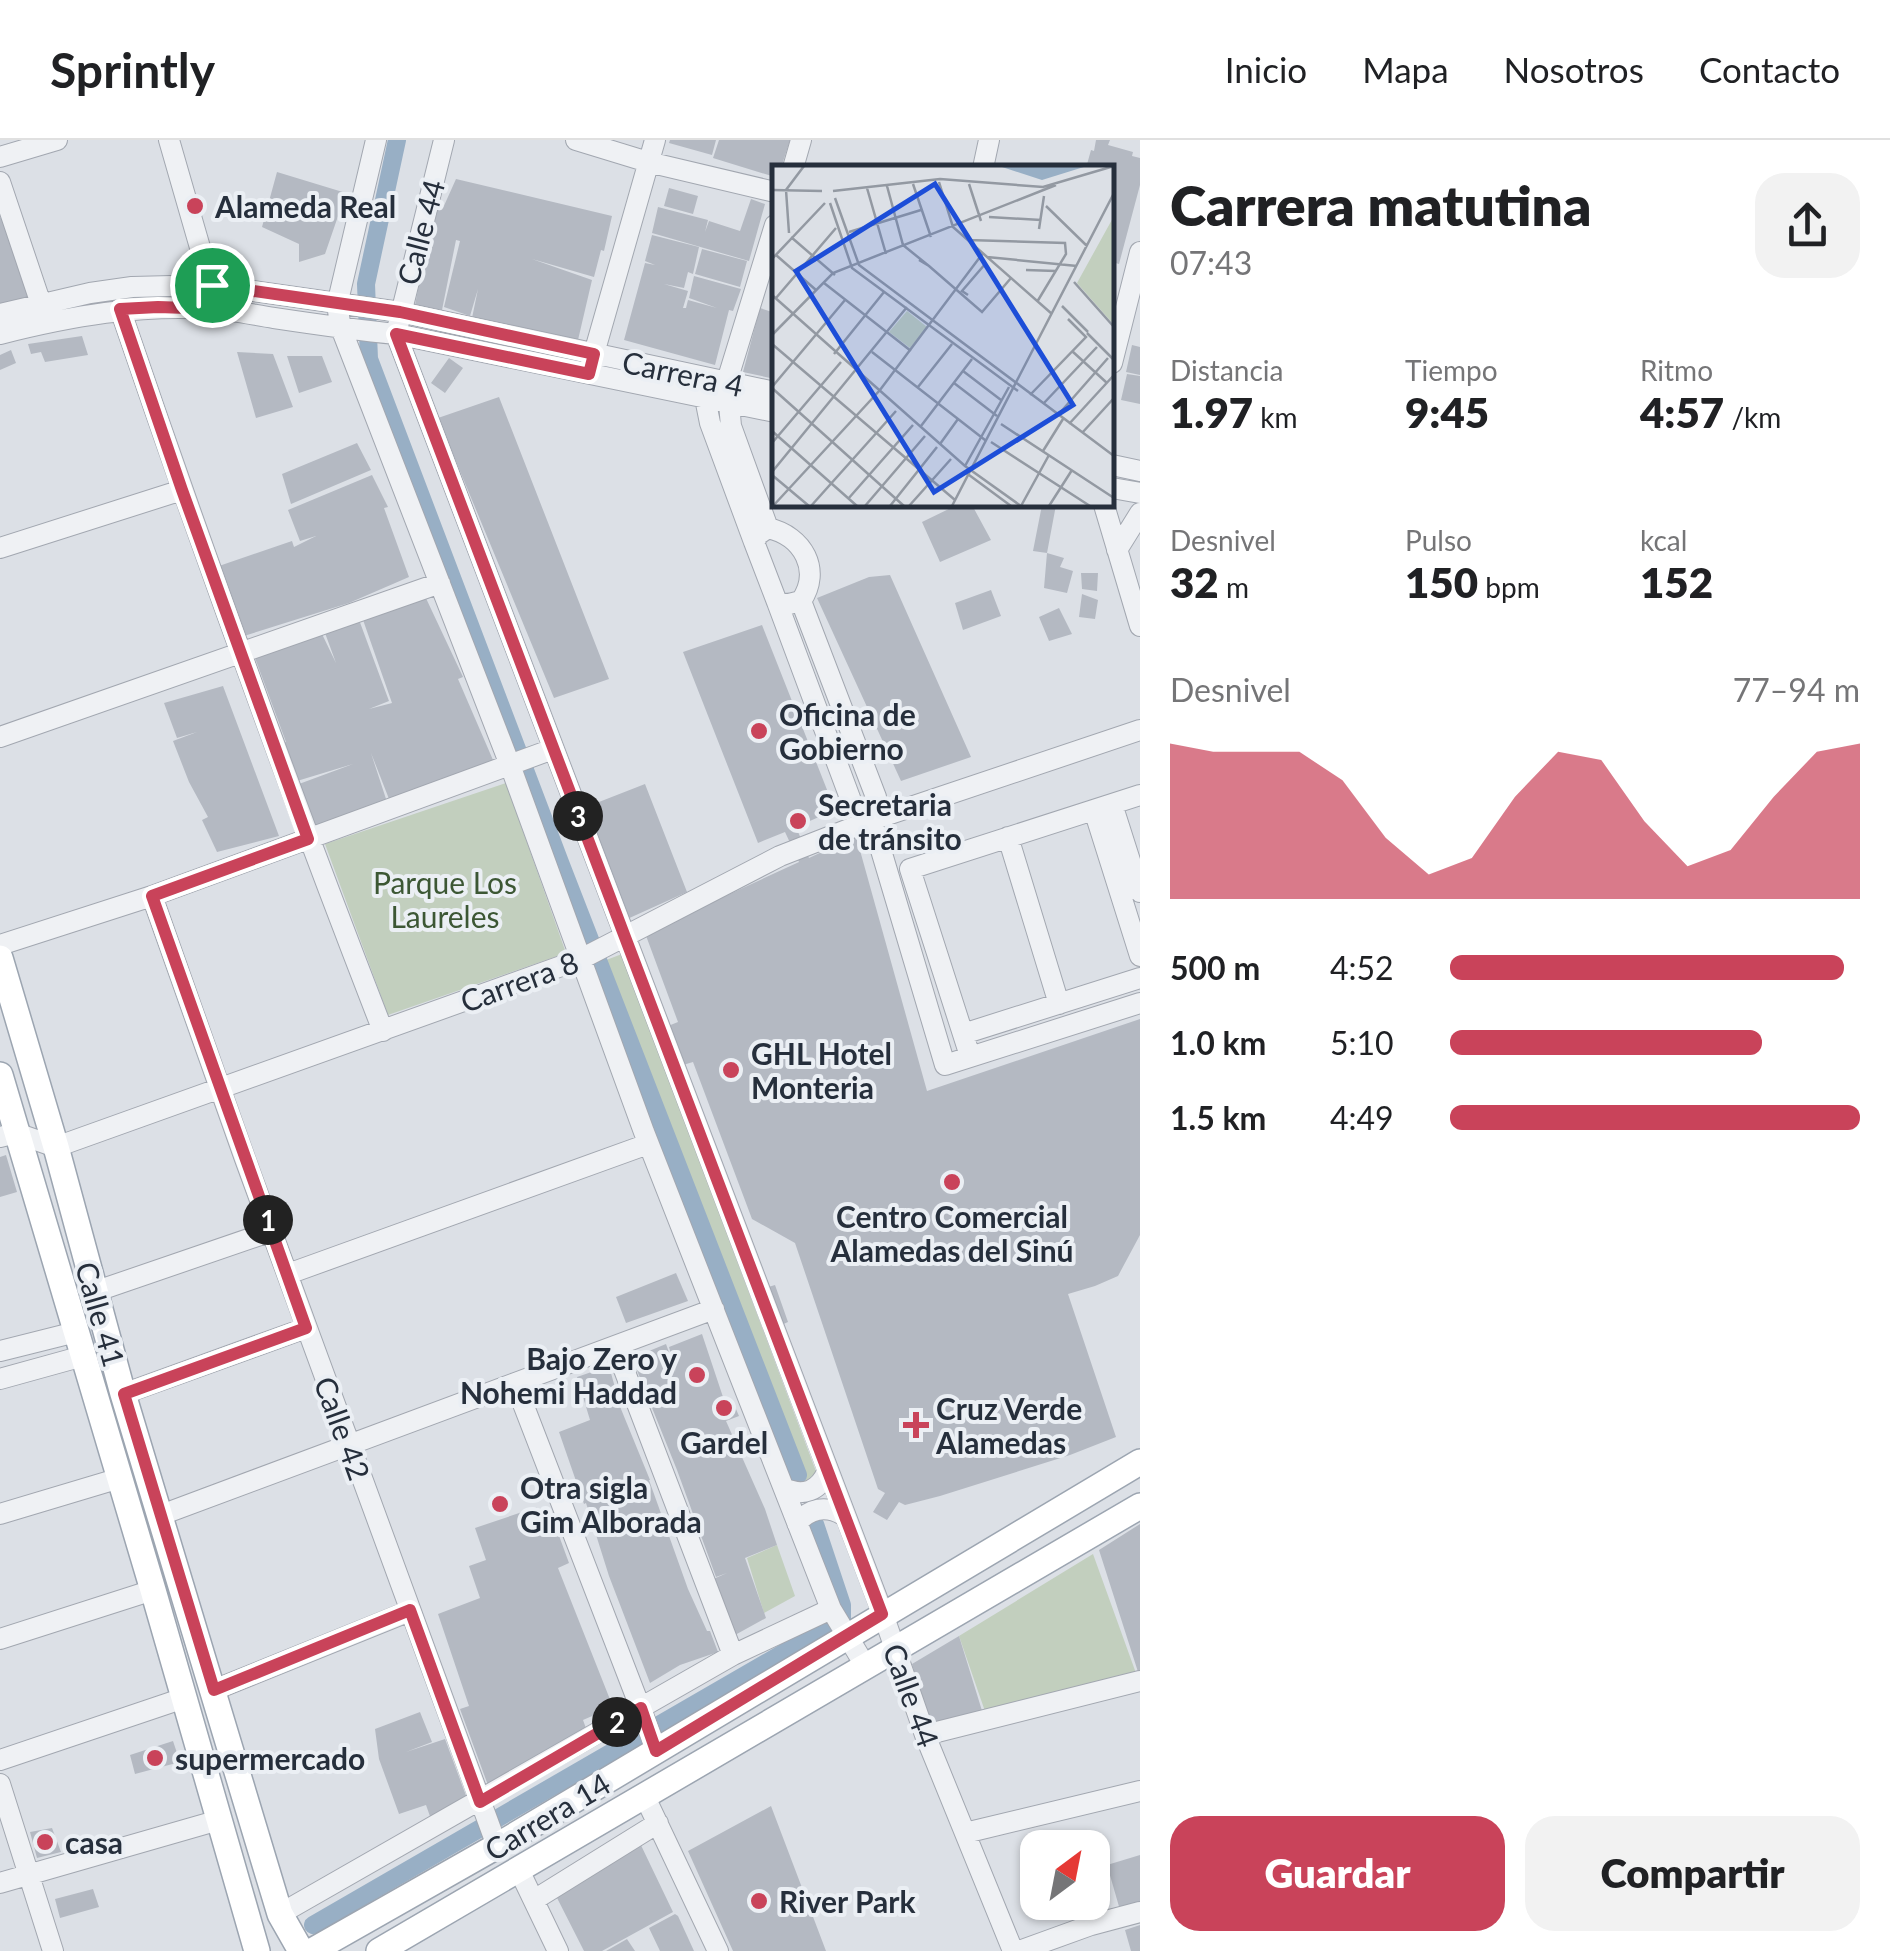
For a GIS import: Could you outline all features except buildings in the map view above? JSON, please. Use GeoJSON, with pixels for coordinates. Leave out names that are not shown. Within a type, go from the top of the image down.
{"type":"FeatureCollection","features":[{"type":"Feature","properties":{"kind":"main road","name":"Calle 41"},"geometry":{"type":"LineString","coordinates":[[0,958],[94,1292],[280,1914],[301,1951]]}},
{"type":"Feature","properties":{"kind":"main road","name":"Calle 41"},"geometry":{"type":"LineString","coordinates":[[0,1075],[8,1135],[120,1478],[257,1951]]}},
{"type":"Feature","properties":{"kind":"main road","name":"Carrera 14"},"geometry":{"type":"LineString","coordinates":[[312,1951],[488,1823],[655,1746],[838,1622],[882,1614],[1140,1462]]}},
{"type":"Feature","properties":{"kind":"main road","name":"Carrera 14"},"geometry":{"type":"LineString","coordinates":[[379,1951],[1140,1506]]}},
{"type":"Feature","properties":{"kind":"street"},"geometry":{"type":"LineString","coordinates":[[0,157],[56,140]]}},
{"type":"Feature","properties":{"kind":"street"},"geometry":{"type":"LineString","coordinates":[[168,140],[216,309]]}},
{"type":"Feature","properties":{"kind":"street","name":"Calle 44"},"geometry":{"type":"LineString","coordinates":[[376,140],[343,305],[349,329],[440,583],[514,764],[585,957],[648,1144],[838,1622],[866,1668]]}},
{"type":"Feature","properties":{"kind":"street","name":"Calle 44"},"geometry":{"type":"LineString","coordinates":[[444,140],[391,311],[390,333],[547,751],[896,1650],[925,1736],[1016,1951]]}},
{"type":"Feature","properties":{"kind":"street"},"geometry":{"type":"LineString","coordinates":[[576,140],[648,162],[772,191]]}},
{"type":"Feature","properties":{"kind":"street"},"geometry":{"type":"LineString","coordinates":[[654,140],[591,364],[705,398],[727,392],[772,411]]}},
{"type":"Feature","properties":{"kind":"street"},"geometry":{"type":"LineString","coordinates":[[794,165],[801,140]]}},
{"type":"Feature","properties":{"kind":"street"},"geometry":{"type":"LineString","coordinates":[[984,165],[990,140]]}},
{"type":"Feature","properties":{"kind":"street"},"geometry":{"type":"LineString","coordinates":[[0,182],[44,313]]}},
{"type":"Feature","properties":{"kind":"street"},"geometry":{"type":"LineString","coordinates":[[772,236],[727,392],[732,426],[778,602],[853,806],[872,820]]}},
{"type":"Feature","properties":{"kind":"street"},"geometry":{"type":"LineString","coordinates":[[1115,351],[1140,252]]}},
{"type":"Feature","properties":{"kind":"street","name":"Carrera 4"},"geometry":{"type":"LineString","coordinates":[[0,334],[44,313],[132,287],[212,285],[391,311],[591,364]]}},
{"type":"Feature","properties":{"kind":"street","name":"Carrera 4"},"geometry":{"type":"LineString","coordinates":[[0,314],[158,307],[216,309],[591,364],[727,392],[772,392]]}},
{"type":"Feature","properties":{"kind":"street"},"geometry":{"type":"LineString","coordinates":[[120,309],[308,839],[383,1031]]}},
{"type":"Feature","properties":{"kind":"street"},"geometry":{"type":"LineString","coordinates":[[705,398],[710,423],[761,535]]}},
{"type":"Feature","properties":{"kind":"street"},"geometry":{"type":"LineString","coordinates":[[1115,466],[1140,471]]}},
{"type":"Feature","properties":{"kind":"street"},"geometry":{"type":"LineString","coordinates":[[1115,489],[1140,494]]}},
{"type":"Feature","properties":{"kind":"street"},"geometry":{"type":"LineString","coordinates":[[0,548],[182,490]]}},
{"type":"Feature","properties":{"kind":"street"},"geometry":{"type":"LineString","coordinates":[[1105,508],[1134,588],[1140,626]]}},
{"type":"Feature","properties":{"kind":"street"},"geometry":{"type":"LineString","coordinates":[[1117,550],[1140,513]]}},
{"type":"Feature","properties":{"kind":"street"},"geometry":{"type":"LineString","coordinates":[[761,535],[790,536],[802,550],[810,564],[811,578],[802,602]]}},
{"type":"Feature","properties":{"kind":"street"},"geometry":{"type":"LineString","coordinates":[[0,737],[440,583]]}},
{"type":"Feature","properties":{"kind":"street"},"geometry":{"type":"LineString","coordinates":[[778,602],[802,602]]}},
{"type":"Feature","properties":{"kind":"street"},"geometry":{"type":"LineString","coordinates":[[802,602],[876,797],[872,820],[944,1064],[1140,1002]]}},
{"type":"Feature","properties":{"kind":"street","name":"Carrera 8"},"geometry":{"type":"LineString","coordinates":[[56,1147],[585,957],[780,856],[872,820],[1140,730]]}},
{"type":"Feature","properties":{"kind":"street"},"geometry":{"type":"LineString","coordinates":[[0,945],[152,896],[547,751]]}},
{"type":"Feature","properties":{"kind":"street"},"geometry":{"type":"LineString","coordinates":[[970,1056],[910,868],[1140,796]]}},
{"type":"Feature","properties":{"kind":"street"},"geometry":{"type":"LineString","coordinates":[[1103,807],[1140,892]]}},
{"type":"Feature","properties":{"kind":"street"},"geometry":{"type":"LineString","coordinates":[[1103,807],[1140,956]]}},
{"type":"Feature","properties":{"kind":"street"},"geometry":{"type":"LineString","coordinates":[[1008,837],[1059,1004]]}},
{"type":"Feature","properties":{"kind":"street","name":"Calle 42"},"geometry":{"type":"LineString","coordinates":[[152,896],[488,1823]]}},
{"type":"Feature","properties":{"kind":"street"},"geometry":{"type":"LineString","coordinates":[[963,1034],[1140,978]]}},
{"type":"Feature","properties":{"kind":"street"},"geometry":{"type":"LineString","coordinates":[[8,1135],[56,1147]]}},
{"type":"Feature","properties":{"kind":"street"},"geometry":{"type":"LineString","coordinates":[[288,1274],[648,1144]]}},
{"type":"Feature","properties":{"kind":"street"},"geometry":{"type":"LineString","coordinates":[[94,1292],[272,1231]]}},
{"type":"Feature","properties":{"kind":"street"},"geometry":{"type":"LineString","coordinates":[[161,1515],[714,1309]]}},
{"type":"Feature","properties":{"kind":"street"},"geometry":{"type":"LineString","coordinates":[[124,1394],[306,1328]]}},
{"type":"Feature","properties":{"kind":"street"},"geometry":{"type":"LineString","coordinates":[[0,1351],[79,1344]]}},
{"type":"Feature","properties":{"kind":"street"},"geometry":{"type":"LineString","coordinates":[[0,1379],[79,1344]]}},
{"type":"Feature","properties":{"kind":"street"},"geometry":{"type":"LineString","coordinates":[[615,1346],[733,1655]]}},
{"type":"Feature","properties":{"kind":"street"},"geometry":{"type":"LineString","coordinates":[[515,1383],[655,1746]]}},
{"type":"Feature","properties":{"kind":"street"},"geometry":{"type":"LineString","coordinates":[[784,1488],[798,1493],[813,1490],[827,1472]]}},
{"type":"Feature","properties":{"kind":"street"},"geometry":{"type":"LineString","coordinates":[[0,1514],[120,1478]]}},
{"type":"Feature","properties":{"kind":"street"},"geometry":{"type":"LineString","coordinates":[[797,1523],[818,1509],[843,1515]]}},
{"type":"Feature","properties":{"kind":"street"},"geometry":{"type":"LineString","coordinates":[[0,1639],[153,1590]]}},
{"type":"Feature","properties":{"kind":"street"},"geometry":{"type":"LineString","coordinates":[[214,1690],[410,1610]]}},
{"type":"Feature","properties":{"kind":"street"},"geometry":{"type":"LineString","coordinates":[[280,1914],[488,1823],[643,1713],[733,1655],[838,1622]]}},
{"type":"Feature","properties":{"kind":"street"},"geometry":{"type":"LineString","coordinates":[[925,1736],[1140,1681]]}},
{"type":"Feature","properties":{"kind":"street"},"geometry":{"type":"LineString","coordinates":[[0,1760],[184,1698]]}},
{"type":"Feature","properties":{"kind":"street"},"geometry":{"type":"LineString","coordinates":[[0,1784],[52,1951]]}},
{"type":"Feature","properties":{"kind":"street"},"geometry":{"type":"LineString","coordinates":[[965,1834],[1140,1791]]}},
{"type":"Feature","properties":{"kind":"street"},"geometry":{"type":"LineString","coordinates":[[646,1797],[718,1951]]}},
{"type":"Feature","properties":{"kind":"street"},"geometry":{"type":"LineString","coordinates":[[0,1883],[219,1820]]}},
{"type":"Feature","properties":{"kind":"street"},"geometry":{"type":"LineString","coordinates":[[534,1900],[658,1823]]}},
{"type":"Feature","properties":{"kind":"street"},"geometry":{"type":"LineString","coordinates":[[519,1870],[558,1951]]}},
{"type":"Feature","properties":{"kind":"street"},"geometry":{"type":"LineString","coordinates":[[1016,1951],[1140,1912]]}},
{"type":"Feature","properties":{"kind":"green space","name":"Parque Los Laureles"},"geometry":{"type":"Polygon","coordinates":[[[506,783],[566,953],[388,1015],[325,844],[506,783]]]}},
{"type":"Feature","properties":{"kind":"green space"},"geometry":{"type":"Polygon","coordinates":[[[622,954],[817,1474],[801,1483],[793,1483],[593,965],[622,954]]]}},
{"type":"Feature","properties":{"kind":"green space"},"geometry":{"type":"Polygon","coordinates":[[[777,1545],[795,1596],[764,1613],[747,1558],[777,1545]]]}},
{"type":"Feature","properties":{"kind":"green space"},"geometry":{"type":"Polygon","coordinates":[[[1093,1554],[1137,1676],[988,1720],[959,1636],[1093,1554]]]}},
{"type":"Feature","properties":{"kind":"waterway"},"geometry":{"type":"LineString","coordinates":[[397,140],[366,284],[369,359],[798,1475]]}},
{"type":"Feature","properties":{"kind":"waterway"},"geometry":{"type":"LineString","coordinates":[[313,1925],[842,1619],[842,1605],[815,1524]]}},
{"type":"Feature","properties":{"kind":"place","name":"Alameda Real"},"geometry":{"type":"Point","coordinates":[195,206]}},
{"type":"Feature","properties":{"kind":"place","name":"Oficina de Gobierno"},"geometry":{"type":"Point","coordinates":[759,731]}},
{"type":"Feature","properties":{"kind":"place","name":"Secretaria de tránsito"},"geometry":{"type":"Point","coordinates":[798,821]}},
{"type":"Feature","properties":{"kind":"place","name":"GHL Hotel Monteria"},"geometry":{"type":"Point","coordinates":[731,1070]}},
{"type":"Feature","properties":{"kind":"place","name":"Centro Comercial Alamedas del Sinú"},"geometry":{"type":"Point","coordinates":[952,1182]}},
{"type":"Feature","properties":{"kind":"place","name":"Bajo Zero y Nohemi Haddad"},"geometry":{"type":"Point","coordinates":[697,1375]}},
{"type":"Feature","properties":{"kind":"place","name":"Gardel"},"geometry":{"type":"Point","coordinates":[724,1408]}},
{"type":"Feature","properties":{"kind":"place","name":"Cruz Verde Alamedas"},"geometry":{"type":"Point","coordinates":[916,1425]}},
{"type":"Feature","properties":{"kind":"place","name":"Otra sigla Gim Alborada"},"geometry":{"type":"Point","coordinates":[500,1504]}},
{"type":"Feature","properties":{"kind":"place","name":"supermercado"},"geometry":{"type":"Point","coordinates":[155,1758]}},
{"type":"Feature","properties":{"kind":"place","name":"casa"},"geometry":{"type":"Point","coordinates":[45,1842]}},
{"type":"Feature","properties":{"kind":"place","name":"River Park"},"geometry":{"type":"Point","coordinates":[759,1901]}},
{"type":"Feature","properties":{"kind":"route"},"geometry":{"type":"LineString","coordinates":[[212,285],[400,312],[594,354],[589,374],[396,334],[882,1614],[656,1751],[641,1708],[480,1802],[410,1610],[214,1690],[124,1394],[306,1328],[152,896],[308,839],[120,309],[216,309],[212,285]]}}]}
